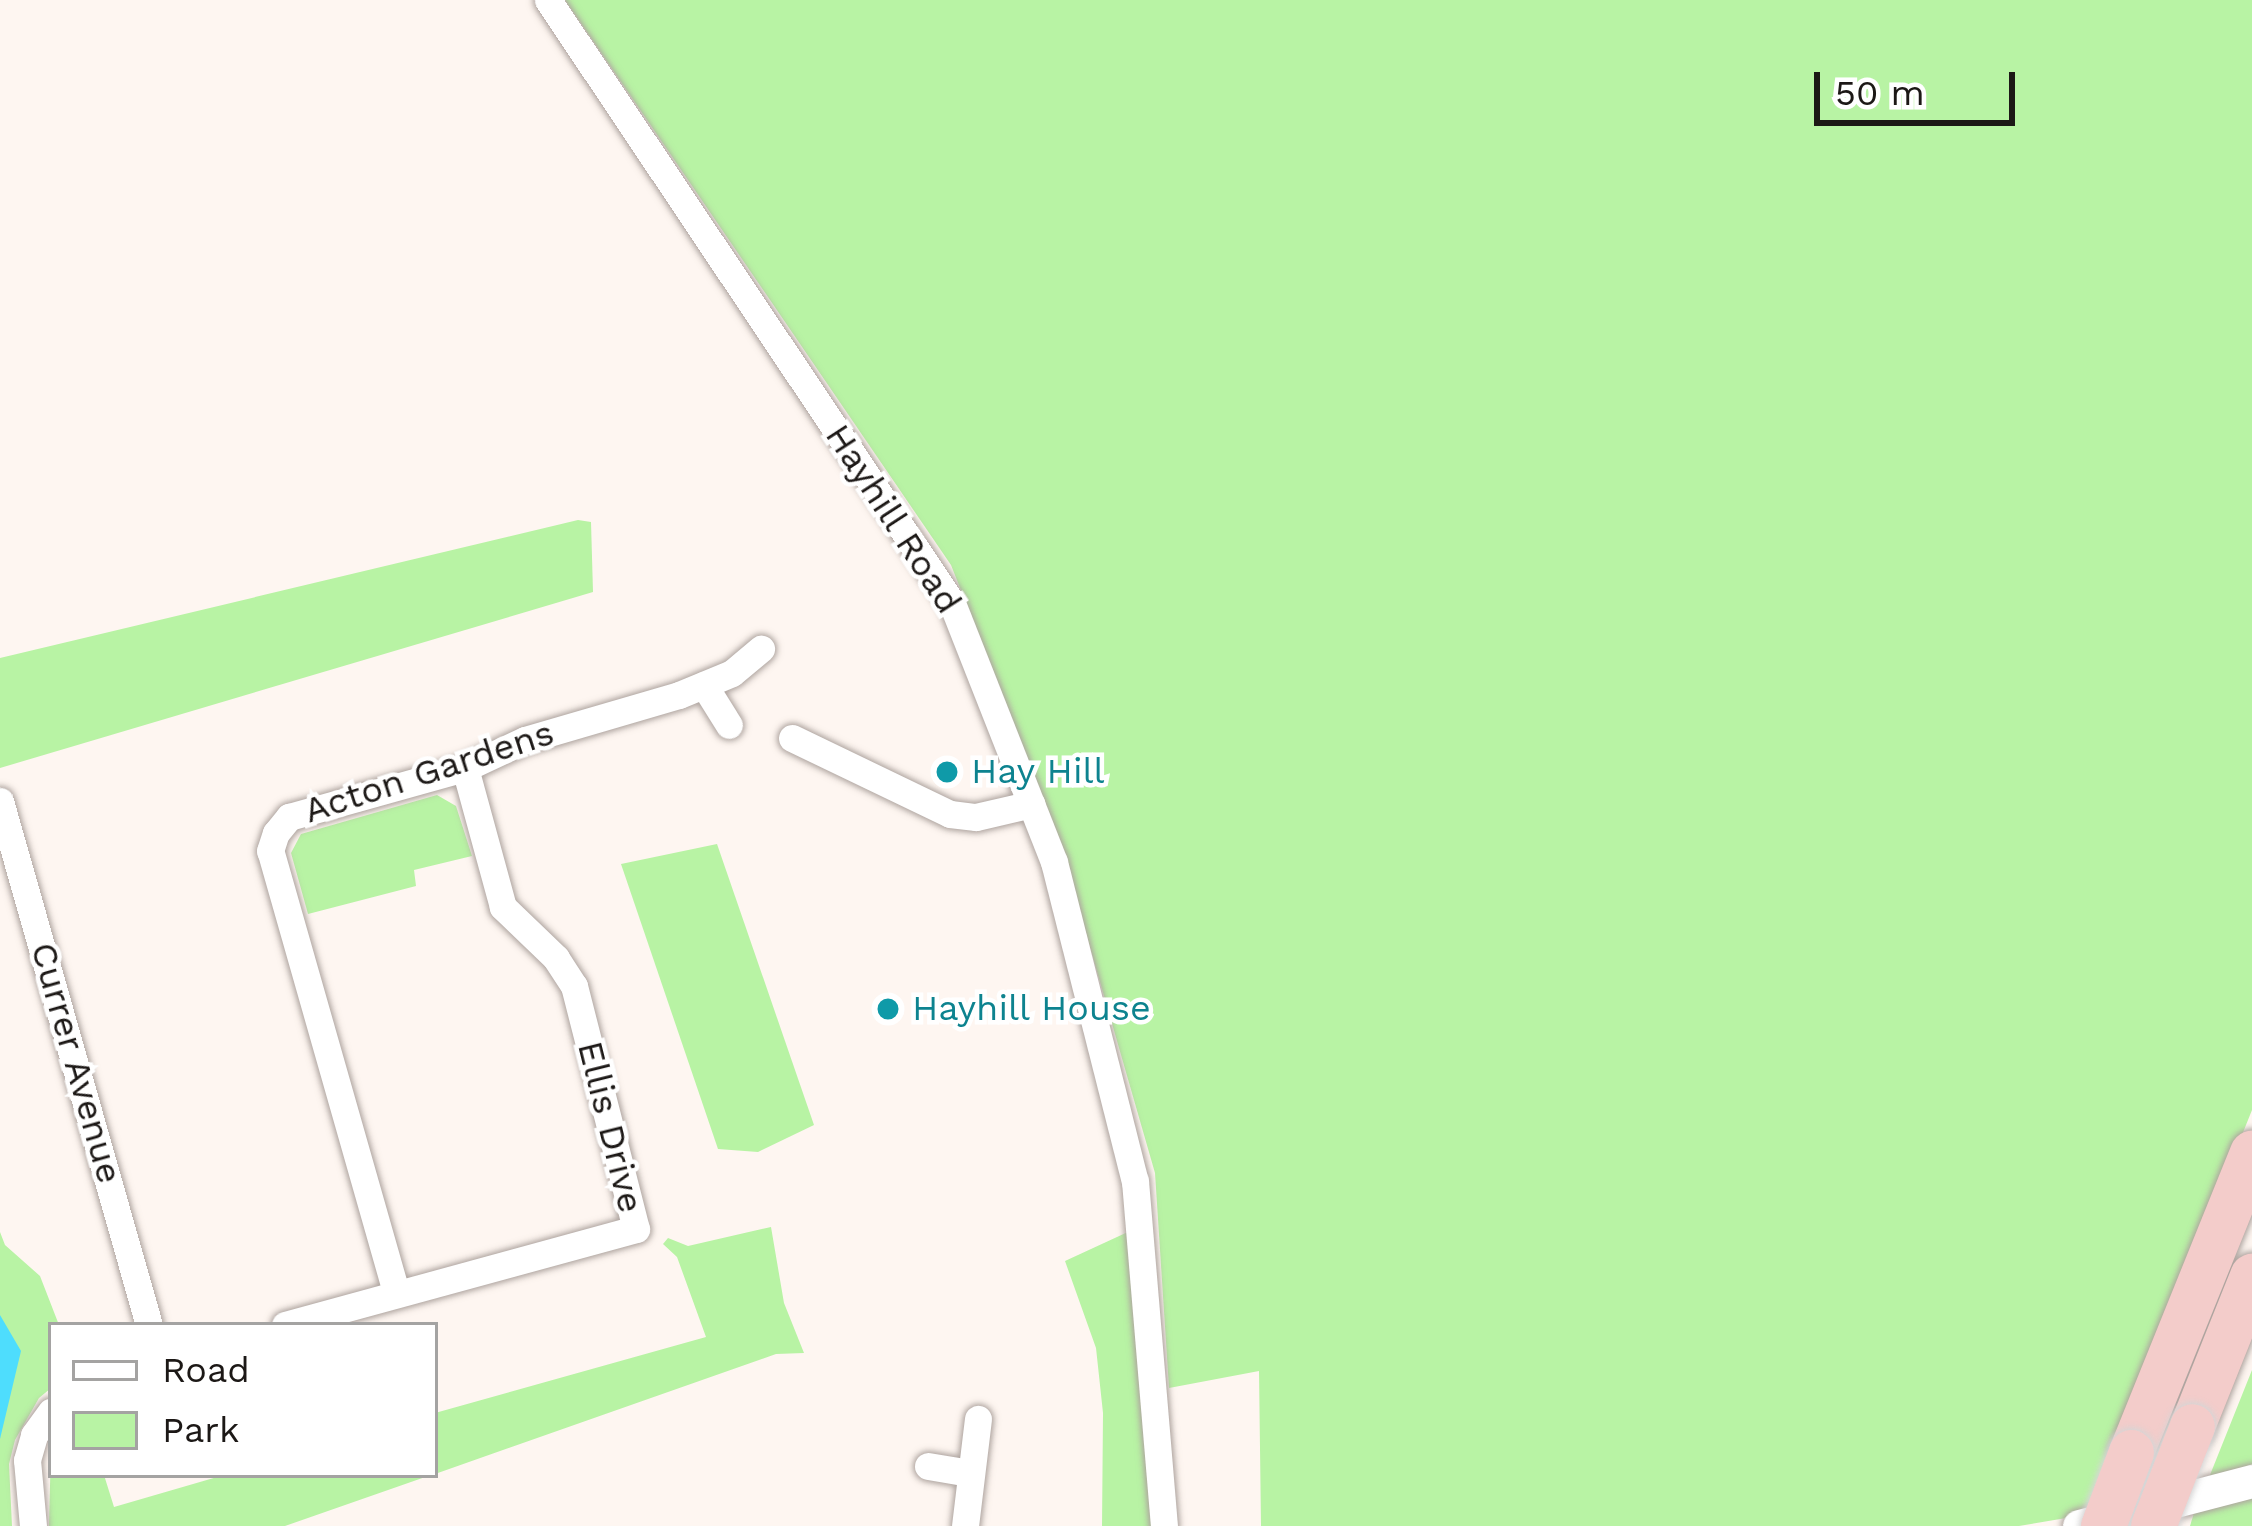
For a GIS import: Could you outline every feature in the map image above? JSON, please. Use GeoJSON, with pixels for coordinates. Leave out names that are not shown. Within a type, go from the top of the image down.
{"type":"FeatureCollection","features":[{"type":"Feature","properties":{"kind":"highway"},"geometry":{"type":"LineString","coordinates":[[2103,1526],[2252,1152]]}},
{"type":"Feature","properties":{"kind":"highway"},"geometry":{"type":"LineString","coordinates":[[2153,1526],[2252,1276]]}},
{"type":"Feature","properties":{"kind":"street","name":"Hayhill Road"},"geometry":{"type":"LineString","coordinates":[[548,0],[952,603],[1054,862],[1135,1181],[1164,1526]]}},
{"type":"Feature","properties":{"kind":"street","name":"Acton Gardens"},"geometry":{"type":"LineString","coordinates":[[396,1292],[270,851],[289,817],[465,767],[525,740],[704,685],[732,673],[761,650]]}},
{"type":"Feature","properties":{"kind":"street"},"geometry":{"type":"LineString","coordinates":[[704,685],[729,725]]}},
{"type":"Feature","properties":{"kind":"street"},"geometry":{"type":"LineString","coordinates":[[792,738],[950,814],[976,817],[1032,804]]}},
{"type":"Feature","properties":{"kind":"street","name":"Ellis Drive"},"geometry":{"type":"LineString","coordinates":[[295,1322],[636,1229],[574,986],[556,958],[503,907],[465,767]]}},
{"type":"Feature","properties":{"kind":"street","name":"Currer Avenue"},"geometry":{"type":"LineString","coordinates":[[0,801],[148,1322]]}},
{"type":"Feature","properties":{"kind":"street"},"geometry":{"type":"LineString","coordinates":[[33,1526],[27,1460],[34,1435],[48,1416]]}},
{"type":"Feature","properties":{"kind":"street"},"geometry":{"type":"LineString","coordinates":[[965,1526],[978,1418]]}},
{"type":"Feature","properties":{"kind":"street"},"geometry":{"type":"LineString","coordinates":[[928,1466],[970,1474]]}},
{"type":"Feature","properties":{"kind":"street"},"geometry":{"type":"LineString","coordinates":[[2079,1526],[2252,1481]]}},
{"type":"Feature","properties":{"kind":"green space"},"geometry":{"type":"Polygon","coordinates":[[[565,0],[2252,0],[2252,1110],[2090,1514],[2019,1526],[1261,1526],[1259,1371],[1169,1388],[1155,1173],[1058,836],[951,565],[565,0]]]}},
{"type":"Feature","properties":{"kind":"green space"},"geometry":{"type":"Polygon","coordinates":[[[578,520],[591,522],[593,592],[0,768],[0,658],[578,520]]]}},
{"type":"Feature","properties":{"kind":"green space"},"geometry":{"type":"Polygon","coordinates":[[[437,795],[456,806],[472,856],[414,870],[416,886],[308,914],[291,853],[301,834],[437,795]]]}},
{"type":"Feature","properties":{"kind":"green space"},"geometry":{"type":"Polygon","coordinates":[[[717,844],[814,1125],[758,1152],[718,1149],[621,864],[717,844]]]}},
{"type":"Feature","properties":{"kind":"green space"},"geometry":{"type":"Polygon","coordinates":[[[771,1227],[784,1303],[804,1353],[776,1354],[438,1473],[438,1412],[706,1337],[677,1257],[663,1244],[668,1238],[688,1246],[771,1227]]]}},
{"type":"Feature","properties":{"kind":"green space"},"geometry":{"type":"Polygon","coordinates":[[[1130,1231],[1153,1526],[1102,1526],[1103,1413],[1096,1348],[1065,1261],[1130,1231]]]}},
{"type":"Feature","properties":{"kind":"green space"},"geometry":{"type":"Polygon","coordinates":[[[0,1232],[5,1245],[40,1276],[58,1322],[48,1322],[48,1390],[15,1440],[9,1464],[12,1526],[0,1526],[0,1232]]]}},
{"type":"Feature","properties":{"kind":"green space"},"geometry":{"type":"Polygon","coordinates":[[[2252,1370],[2252,1467],[2208,1480],[2252,1370]]]}},
{"type":"Feature","properties":{"kind":"green space"},"geometry":{"type":"Polygon","coordinates":[[[50,1478],[105,1478],[114,1507],[214,1478],[422,1478],[285,1526],[49,1526],[50,1478]]]}},
{"type":"Feature","properties":{"kind":"green space"},"geometry":{"type":"Polygon","coordinates":[[[2252,1495],[2252,1526],[2190,1526],[2197,1503],[2252,1495]]]}},
{"type":"Feature","properties":{"kind":"water"},"geometry":{"type":"Polygon","coordinates":[[[0,1315],[21,1351],[0,1439],[0,1315]]]}},
{"type":"Feature","properties":{"kind":"place","name":"Hay Hill"},"geometry":{"type":"Point","coordinates":[947,772]}},
{"type":"Feature","properties":{"kind":"place","name":"Hayhill House"},"geometry":{"type":"Point","coordinates":[888,1009]}}]}
